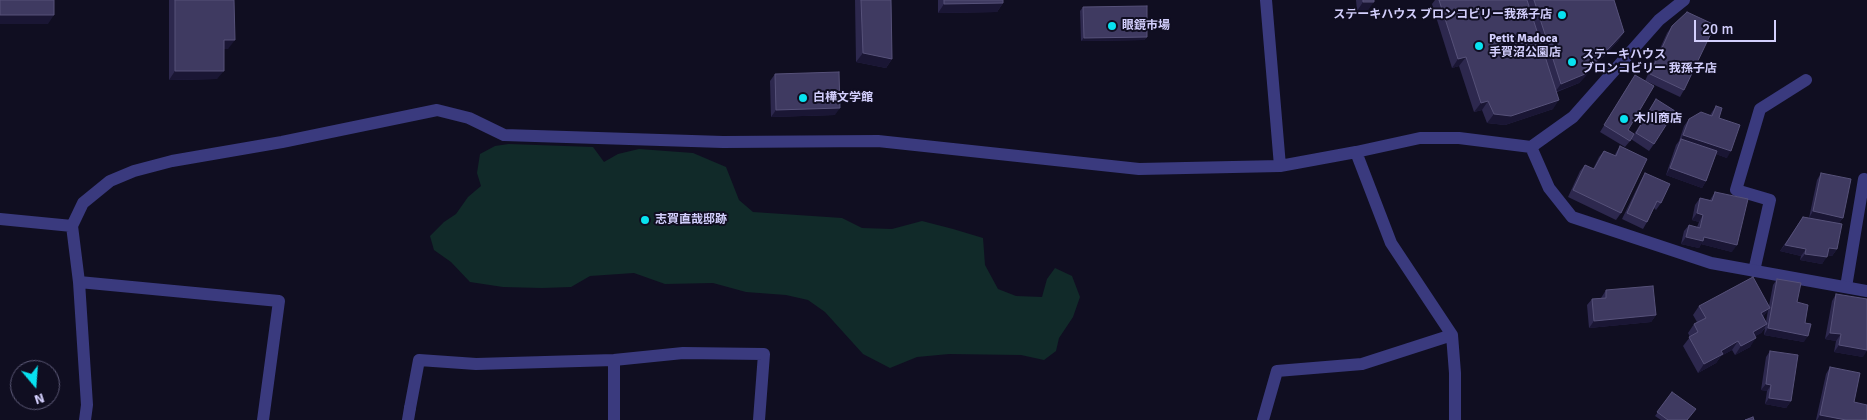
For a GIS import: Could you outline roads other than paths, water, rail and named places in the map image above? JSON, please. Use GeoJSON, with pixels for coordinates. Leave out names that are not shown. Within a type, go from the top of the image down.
{"type":"FeatureCollection","features":[{"type":"Feature","properties":{"kind":"street"},"geometry":{"type":"LineString","coordinates":[[1266,0],[1280,166]]}},
{"type":"Feature","properties":{"kind":"street"},"geometry":{"type":"LineString","coordinates":[[85,420],[87,405],[79,282],[72,226],[83,203],[110,181],[134,171],[172,161],[282,142],[437,110],[469,118],[504,135],[723,142],[878,141],[1138,169],[1280,166],[1420,138],[1459,138],[1530,147],[1573,117],[1659,20],[1684,0]]}},
{"type":"Feature","properties":{"kind":"street"},"geometry":{"type":"LineString","coordinates":[[1754,270],[1770,200],[1736,190],[1760,109],[1806,80]]}},
{"type":"Feature","properties":{"kind":"street"},"geometry":{"type":"LineString","coordinates":[[1530,147],[1550,188],[1572,216],[1711,263],[1867,291]]}},
{"type":"Feature","properties":{"kind":"street"},"geometry":{"type":"LineString","coordinates":[[1356,152],[1391,243],[1452,336],[1456,373],[1455,420]]}},
{"type":"Feature","properties":{"kind":"street"},"geometry":{"type":"LineString","coordinates":[[1846,287],[1864,179]]}},
{"type":"Feature","properties":{"kind":"street"},"geometry":{"type":"LineString","coordinates":[[0,220],[72,226]]}},
{"type":"Feature","properties":{"kind":"street"},"geometry":{"type":"LineString","coordinates":[[79,282],[279,301],[263,420]]}},
{"type":"Feature","properties":{"kind":"street"},"geometry":{"type":"LineString","coordinates":[[1263,420],[1277,371],[1362,364],[1452,336]]}},
{"type":"Feature","properties":{"kind":"street"},"geometry":{"type":"LineString","coordinates":[[409,414],[419,360],[476,364],[614,360],[683,353],[764,354],[759,420]]}},
{"type":"Feature","properties":{"kind":"street"},"geometry":{"type":"LineString","coordinates":[[614,360],[614,420]]}},
{"type":"Feature","properties":{"kind":"place","name":"ステーキハウス ブロンコビリー我孫子店"},"geometry":{"type":"Point","coordinates":[1562,15]}},
{"type":"Feature","properties":{"kind":"place","name":"眼鏡市場"},"geometry":{"type":"Point","coordinates":[1112,26]}},
{"type":"Feature","properties":{"kind":"place","name":"Petit Madoca 手賀沼公園店"},"geometry":{"type":"Point","coordinates":[1479,46]}},
{"type":"Feature","properties":{"kind":"place","name":"ステーキハウス ブロンコビリー 我孫子店"},"geometry":{"type":"Point","coordinates":[1572,62]}},
{"type":"Feature","properties":{"kind":"place","name":"白樺文学館"},"geometry":{"type":"Point","coordinates":[803,98]}},
{"type":"Feature","properties":{"kind":"place","name":"木川商店"},"geometry":{"type":"Point","coordinates":[1624,119]}},
{"type":"Feature","properties":{"kind":"place","name":"志賀直哉邸跡"},"geometry":{"type":"Point","coordinates":[645,220]}}]}
